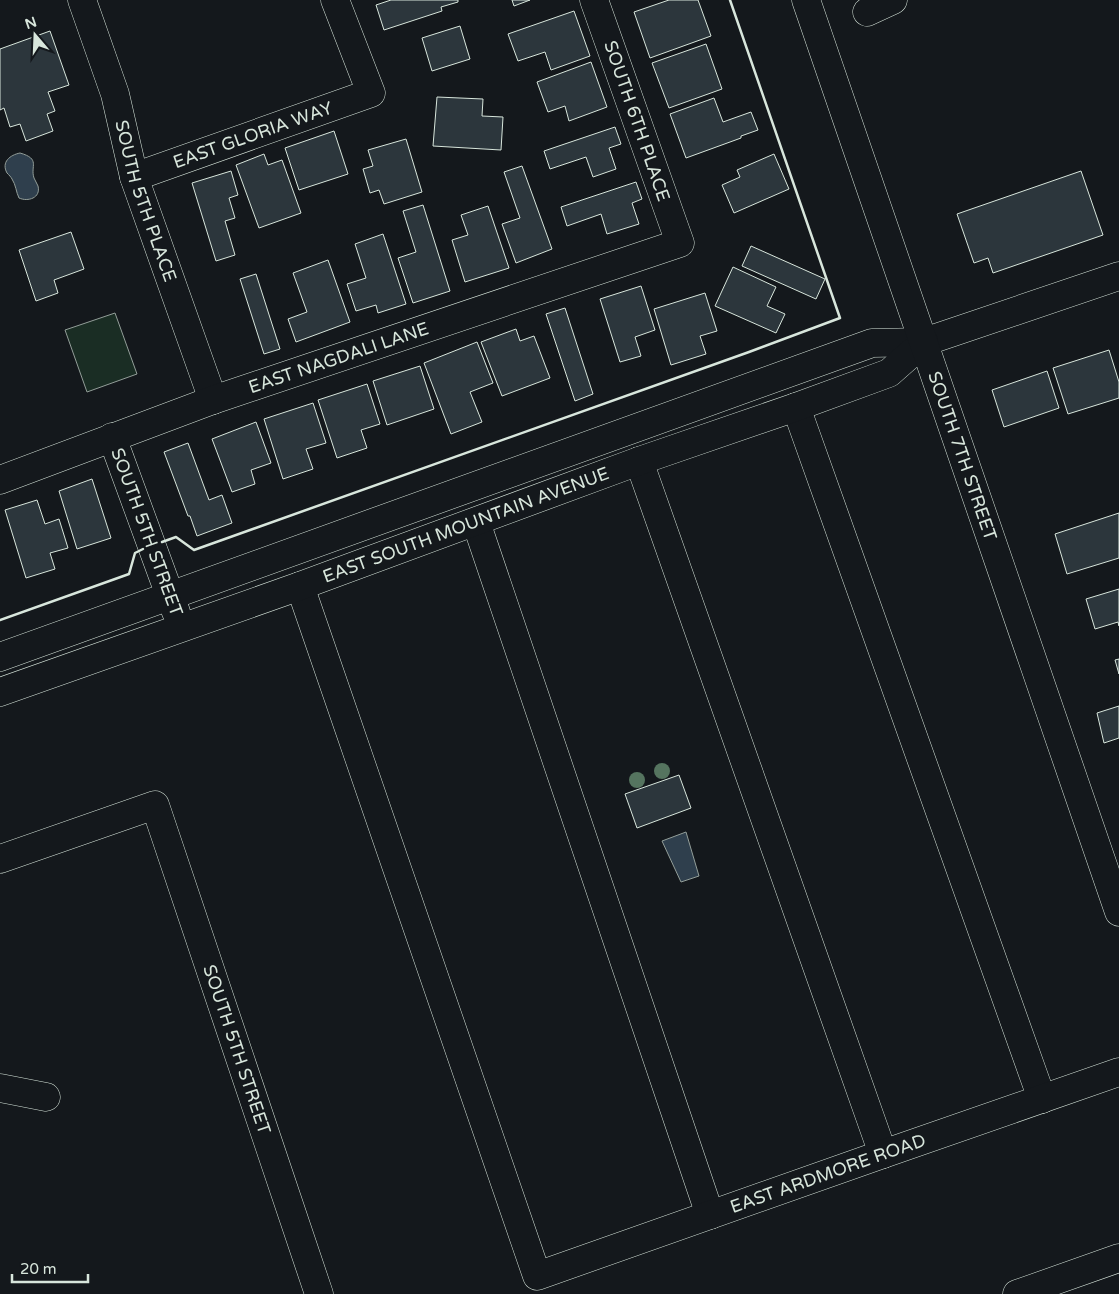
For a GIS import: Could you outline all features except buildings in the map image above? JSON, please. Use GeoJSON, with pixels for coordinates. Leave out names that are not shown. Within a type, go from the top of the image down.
{"type":"FeatureCollection","features":[{"type":"Feature","properties":{"kind":"street","name":"SOUTH 5TH PLACE"},"geometry":{"type":"LineString","coordinates":[[82,0],[115,94],[134,177],[213,400]]}},
{"type":"Feature","properties":{"kind":"street","name":"EAST GLORIA WAY"},"geometry":{"type":"LineString","coordinates":[[134,177],[371,93],[335,0]]}},
{"type":"Feature","properties":{"kind":"street","name":"SOUTH 6TH PLACE"},"geometry":{"type":"LineString","coordinates":[[594,0],[680,243]]}},
{"type":"Feature","properties":{"kind":"street","name":"SOUTH 7TH STREET"},"geometry":{"type":"LineString","coordinates":[[806,0],[1119,912]]}},
{"type":"Feature","properties":{"kind":"street"},"geometry":{"type":"LineString","coordinates":[[866,12],[893,0]]}},
{"type":"Feature","properties":{"kind":"street","name":"EAST NAGDALI LANE"},"geometry":{"type":"LineString","coordinates":[[3,470],[112,438],[213,400],[680,243]]}},
{"type":"Feature","properties":{"kind":"street","name":"EAST SOUTH MOUNTAIN AVENUE"},"geometry":{"type":"LineString","coordinates":[[0,657],[872,343],[924,342],[1119,276]]}},
{"type":"Feature","properties":{"kind":"street","name":"EAST SOUTH MOUNTAIN AVENUE"},"geometry":{"type":"LineString","coordinates":[[0,692],[300,586],[639,461],[889,373],[924,342]]}},
{"type":"Feature","properties":{"kind":"street"},"geometry":{"type":"LineString","coordinates":[[796,407],[1042,1099]]}},
{"type":"Feature","properties":{"kind":"street","name":"SOUTH 5TH STREET"},"geometry":{"type":"LineString","coordinates":[[112,438],[182,627]]}},
{"type":"Feature","properties":{"kind":"street"},"geometry":{"type":"LineString","coordinates":[[639,461],[883,1154]]}},
{"type":"Feature","properties":{"kind":"street"},"geometry":{"type":"LineString","coordinates":[[476,522],[710,1215]]}},
{"type":"Feature","properties":{"kind":"street","name":"EAST ARDMORE ROAD"},"geometry":{"type":"LineString","coordinates":[[300,586],[537,1276],[1119,1072]]}},
{"type":"Feature","properties":{"kind":"street","name":"SOUTH 5TH STREET"},"geometry":{"type":"LineString","coordinates":[[0,859],[155,805],[317,1293]]}},
{"type":"Feature","properties":{"kind":"street"},"geometry":{"type":"LineString","coordinates":[[0,1088],[46,1097]]}},
{"type":"Feature","properties":{"kind":"street"},"geometry":{"type":"LineString","coordinates":[[1017,1294],[1119,1258]]}},
{"type":"Feature","properties":{"kind":"green space"},"geometry":{"type":"Polygon","coordinates":[[[115,313],[137,374],[87,392],[65,330],[115,313]]]}},
{"type":"Feature","properties":{"kind":"water"},"geometry":{"type":"Polygon","coordinates":[[[20,153],[33,160],[33,174],[38,186],[38,194],[26,200],[19,198],[13,181],[5,169],[6,162],[13,155],[20,153]]]}},
{"type":"Feature","properties":{"kind":"water"},"geometry":{"type":"Polygon","coordinates":[[[686,832],[699,876],[681,882],[662,841],[686,832]]]}},
{"type":"Feature","properties":{"kind":"wall"},"geometry":{"type":"LineString","coordinates":[[162,542],[176,537],[194,550],[840,318],[730,0]]}},
{"type":"Feature","properties":{"kind":"wall"},"geometry":{"type":"LineString","coordinates":[[0,620],[129,574],[135,553],[143,549]]}}]}
